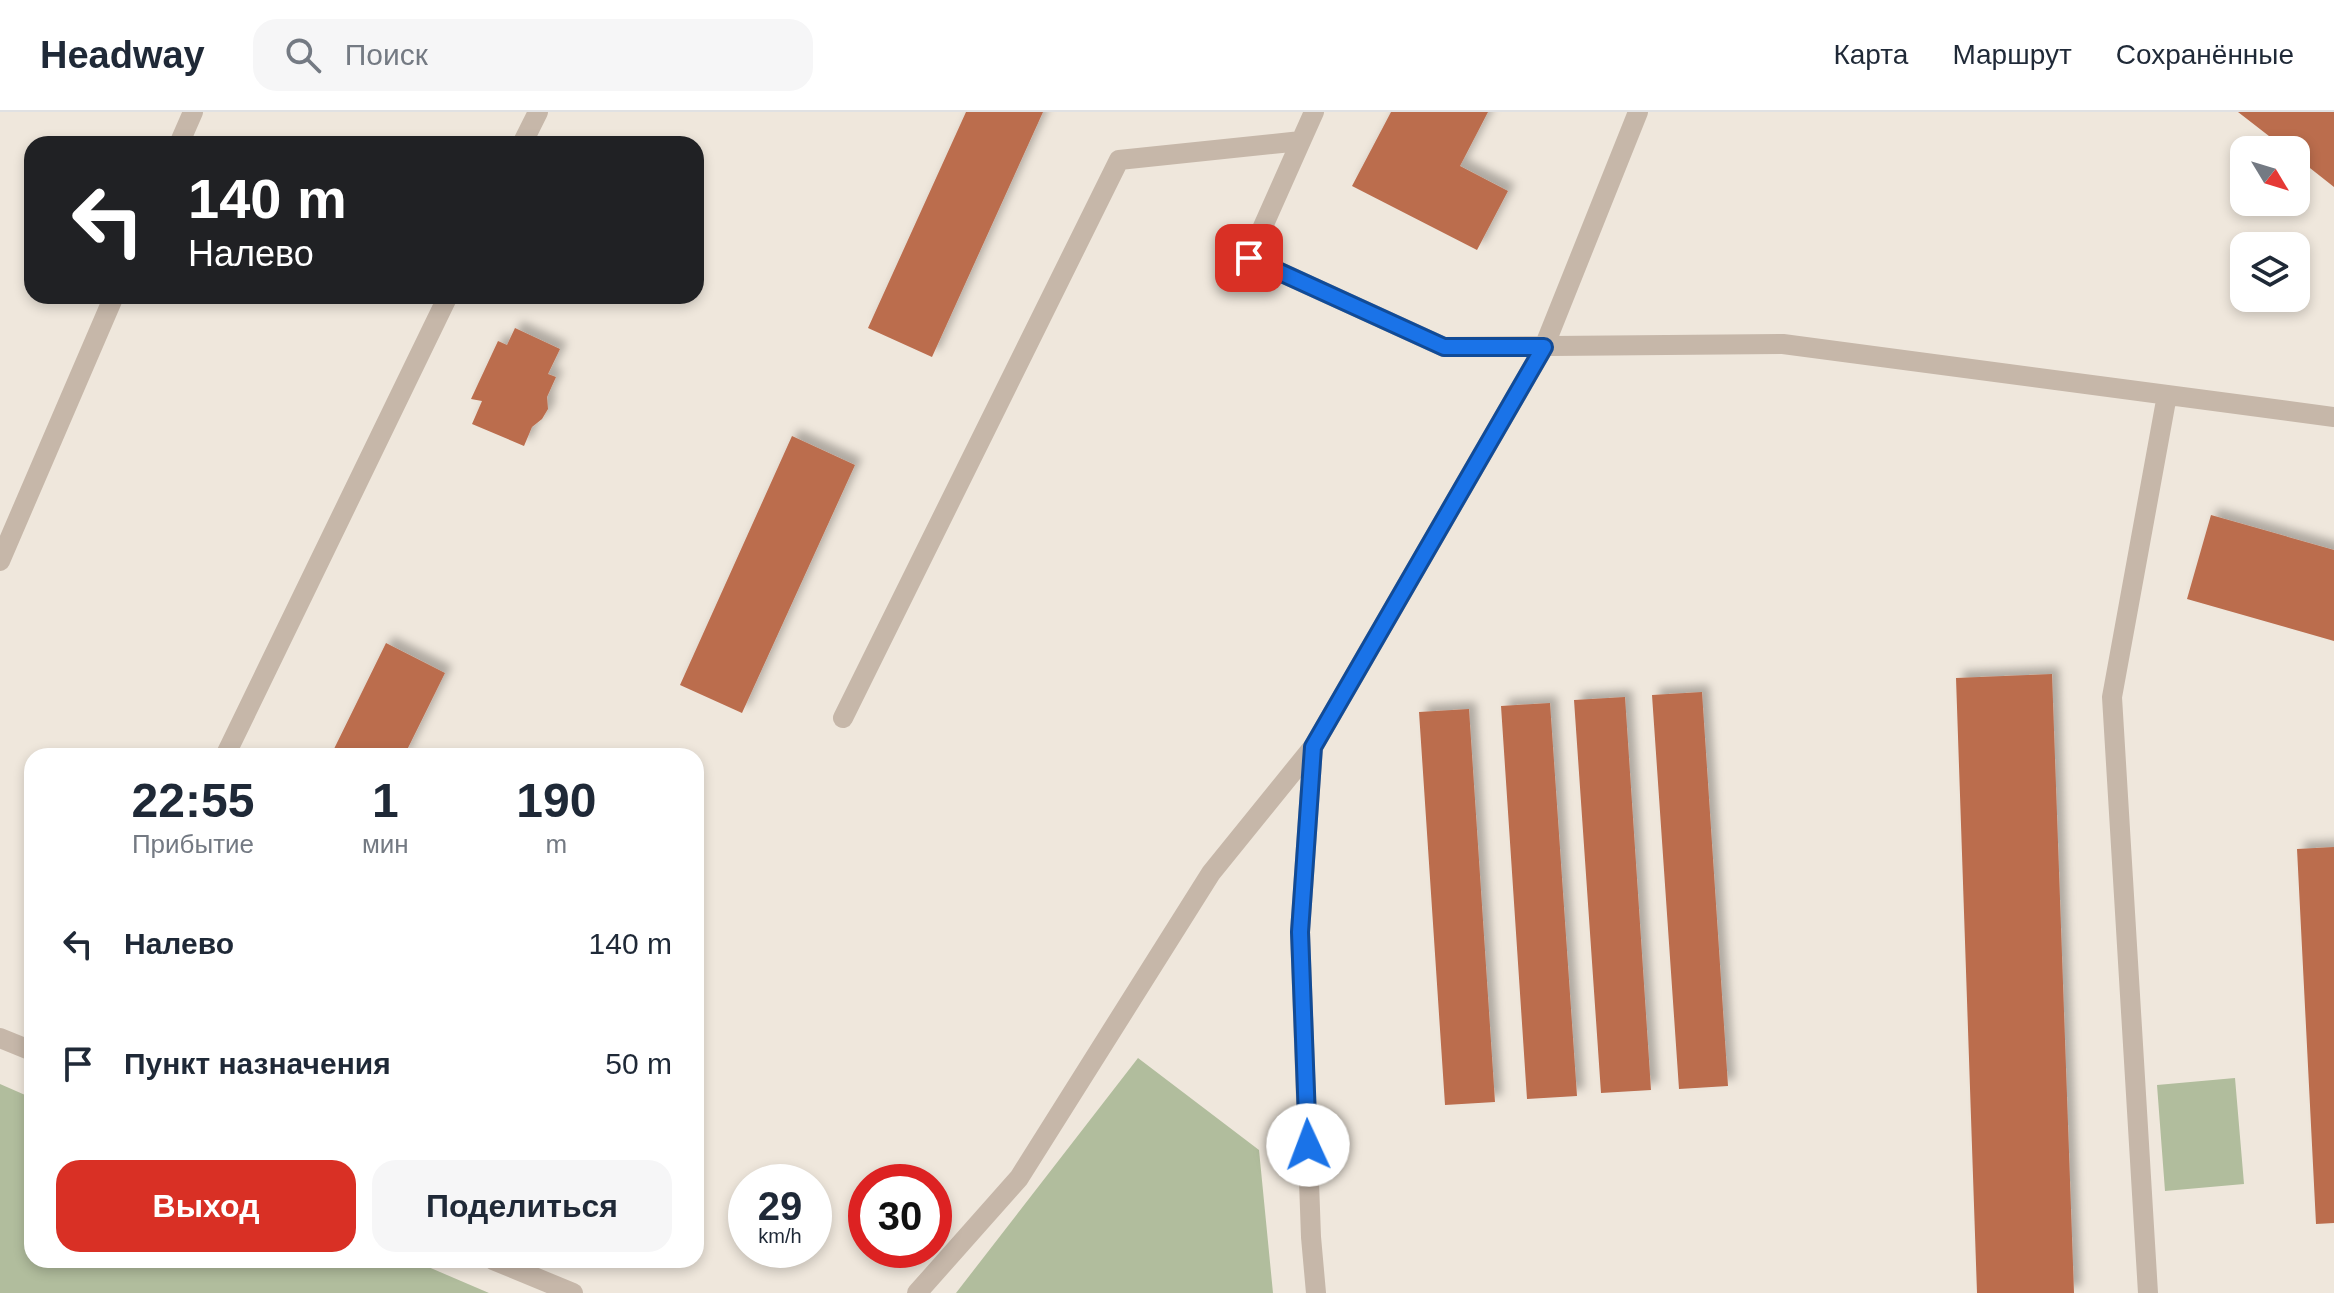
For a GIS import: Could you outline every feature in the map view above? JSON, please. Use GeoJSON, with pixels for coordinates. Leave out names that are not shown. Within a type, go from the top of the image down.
{"type":"FeatureCollection","features":[{"type":"Feature","properties":{"kind":"street"},"geometry":{"type":"LineString","coordinates":[[182,136],[193,112]]}},
{"type":"Feature","properties":{"kind":"street"},"geometry":{"type":"LineString","coordinates":[[526,136],[538,112]]}},
{"type":"Feature","properties":{"kind":"street"},"geometry":{"type":"LineString","coordinates":[[1314,112],[1249,258],[1444,347],[1783,344],[2334,417]]}},
{"type":"Feature","properties":{"kind":"street"},"geometry":{"type":"LineString","coordinates":[[917,1293],[1019,1178],[1211,873],[1313,747],[1544,347],[1638,112]]}},
{"type":"Feature","properties":{"kind":"street"},"geometry":{"type":"LineString","coordinates":[[843,718],[1119,160],[1301,141]]}},
{"type":"Feature","properties":{"kind":"street"},"geometry":{"type":"LineString","coordinates":[[0,561],[111,304]]}},
{"type":"Feature","properties":{"kind":"street"},"geometry":{"type":"LineString","coordinates":[[229,748],[444,304]]}},
{"type":"Feature","properties":{"kind":"street"},"geometry":{"type":"LineString","coordinates":[[2148,1293],[2112,697],[2167,395]]}},
{"type":"Feature","properties":{"kind":"street"},"geometry":{"type":"LineString","coordinates":[[1313,747],[1300,932],[1311,1237],[1316,1293]]}},
{"type":"Feature","properties":{"kind":"street"},"geometry":{"type":"LineString","coordinates":[[0,1038],[24,1048]]}},
{"type":"Feature","properties":{"kind":"street"},"geometry":{"type":"LineString","coordinates":[[512,1268],[573,1293]]}},
{"type":"Feature","properties":{"kind":"green space"},"geometry":{"type":"Polygon","coordinates":[[[1138,1058],[1259,1150],[1273,1293],[956,1293],[1138,1058]]]}},
{"type":"Feature","properties":{"kind":"green space"},"geometry":{"type":"Polygon","coordinates":[[[2235,1078],[2244,1184],[2165,1191],[2157,1085],[2235,1078]]]}},
{"type":"Feature","properties":{"kind":"green space"},"geometry":{"type":"Polygon","coordinates":[[[0,1084],[24,1094],[24,1268],[431,1268],[489,1293],[0,1293],[0,1084]]]}},
{"type":"Feature","properties":{"kind":"building"},"geometry":{"type":"Polygon","coordinates":[[[966,112],[1043,112],[932,357],[868,328],[966,112]]]}},
{"type":"Feature","properties":{"kind":"building"},"geometry":{"type":"Polygon","coordinates":[[[1391,112],[1488,112],[1460,166],[1508,191],[1477,250],[1352,186],[1391,112]]]}},
{"type":"Feature","properties":{"kind":"building"},"geometry":{"type":"Polygon","coordinates":[[[2238,112],[2334,112],[2334,187],[2310,168],[2310,136],[2269,136],[2238,112]]]}},
{"type":"Feature","properties":{"kind":"building"},"geometry":{"type":"Polygon","coordinates":[[[515,328],[560,349],[548,374],[556,377],[547,397],[548,409],[532,427],[524,446],[472,424],[482,401],[471,399],[498,341],[507,345],[515,328]]]}},
{"type":"Feature","properties":{"kind":"building"},"geometry":{"type":"Polygon","coordinates":[[[792,436],[855,465],[742,713],[680,685],[792,436]]]}},
{"type":"Feature","properties":{"kind":"building"},"geometry":{"type":"Polygon","coordinates":[[[2211,515],[2334,550],[2334,641],[2187,599],[2211,515]]]}},
{"type":"Feature","properties":{"kind":"building"},"geometry":{"type":"Polygon","coordinates":[[[386,643],[445,673],[408,748],[334,748],[386,643]]]}},
{"type":"Feature","properties":{"kind":"building"},"geometry":{"type":"Polygon","coordinates":[[[2052,674],[2074,1293],[1977,1293],[1956,678],[2052,674]]]}},
{"type":"Feature","properties":{"kind":"building"},"geometry":{"type":"Polygon","coordinates":[[[1702,692],[1728,1086],[1679,1089],[1652,695],[1702,692]]]}},
{"type":"Feature","properties":{"kind":"building"},"geometry":{"type":"Polygon","coordinates":[[[1625,697],[1651,1090],[1601,1093],[1574,700],[1625,697]]]}},
{"type":"Feature","properties":{"kind":"building"},"geometry":{"type":"Polygon","coordinates":[[[1550,703],[1577,1096],[1527,1099],[1501,706],[1550,703]]]}},
{"type":"Feature","properties":{"kind":"building"},"geometry":{"type":"Polygon","coordinates":[[[1469,709],[1495,1102],[1445,1105],[1419,712],[1469,709]]]}},
{"type":"Feature","properties":{"kind":"building"},"geometry":{"type":"Polygon","coordinates":[[[2334,847],[2334,1223],[2316,1224],[2297,849],[2334,847]]]}},
{"type":"Feature","properties":{"kind":"route"},"geometry":{"type":"LineString","coordinates":[[1249,258],[1444,347],[1544,347],[1313,747],[1300,932],[1308,1145]]}}]}
